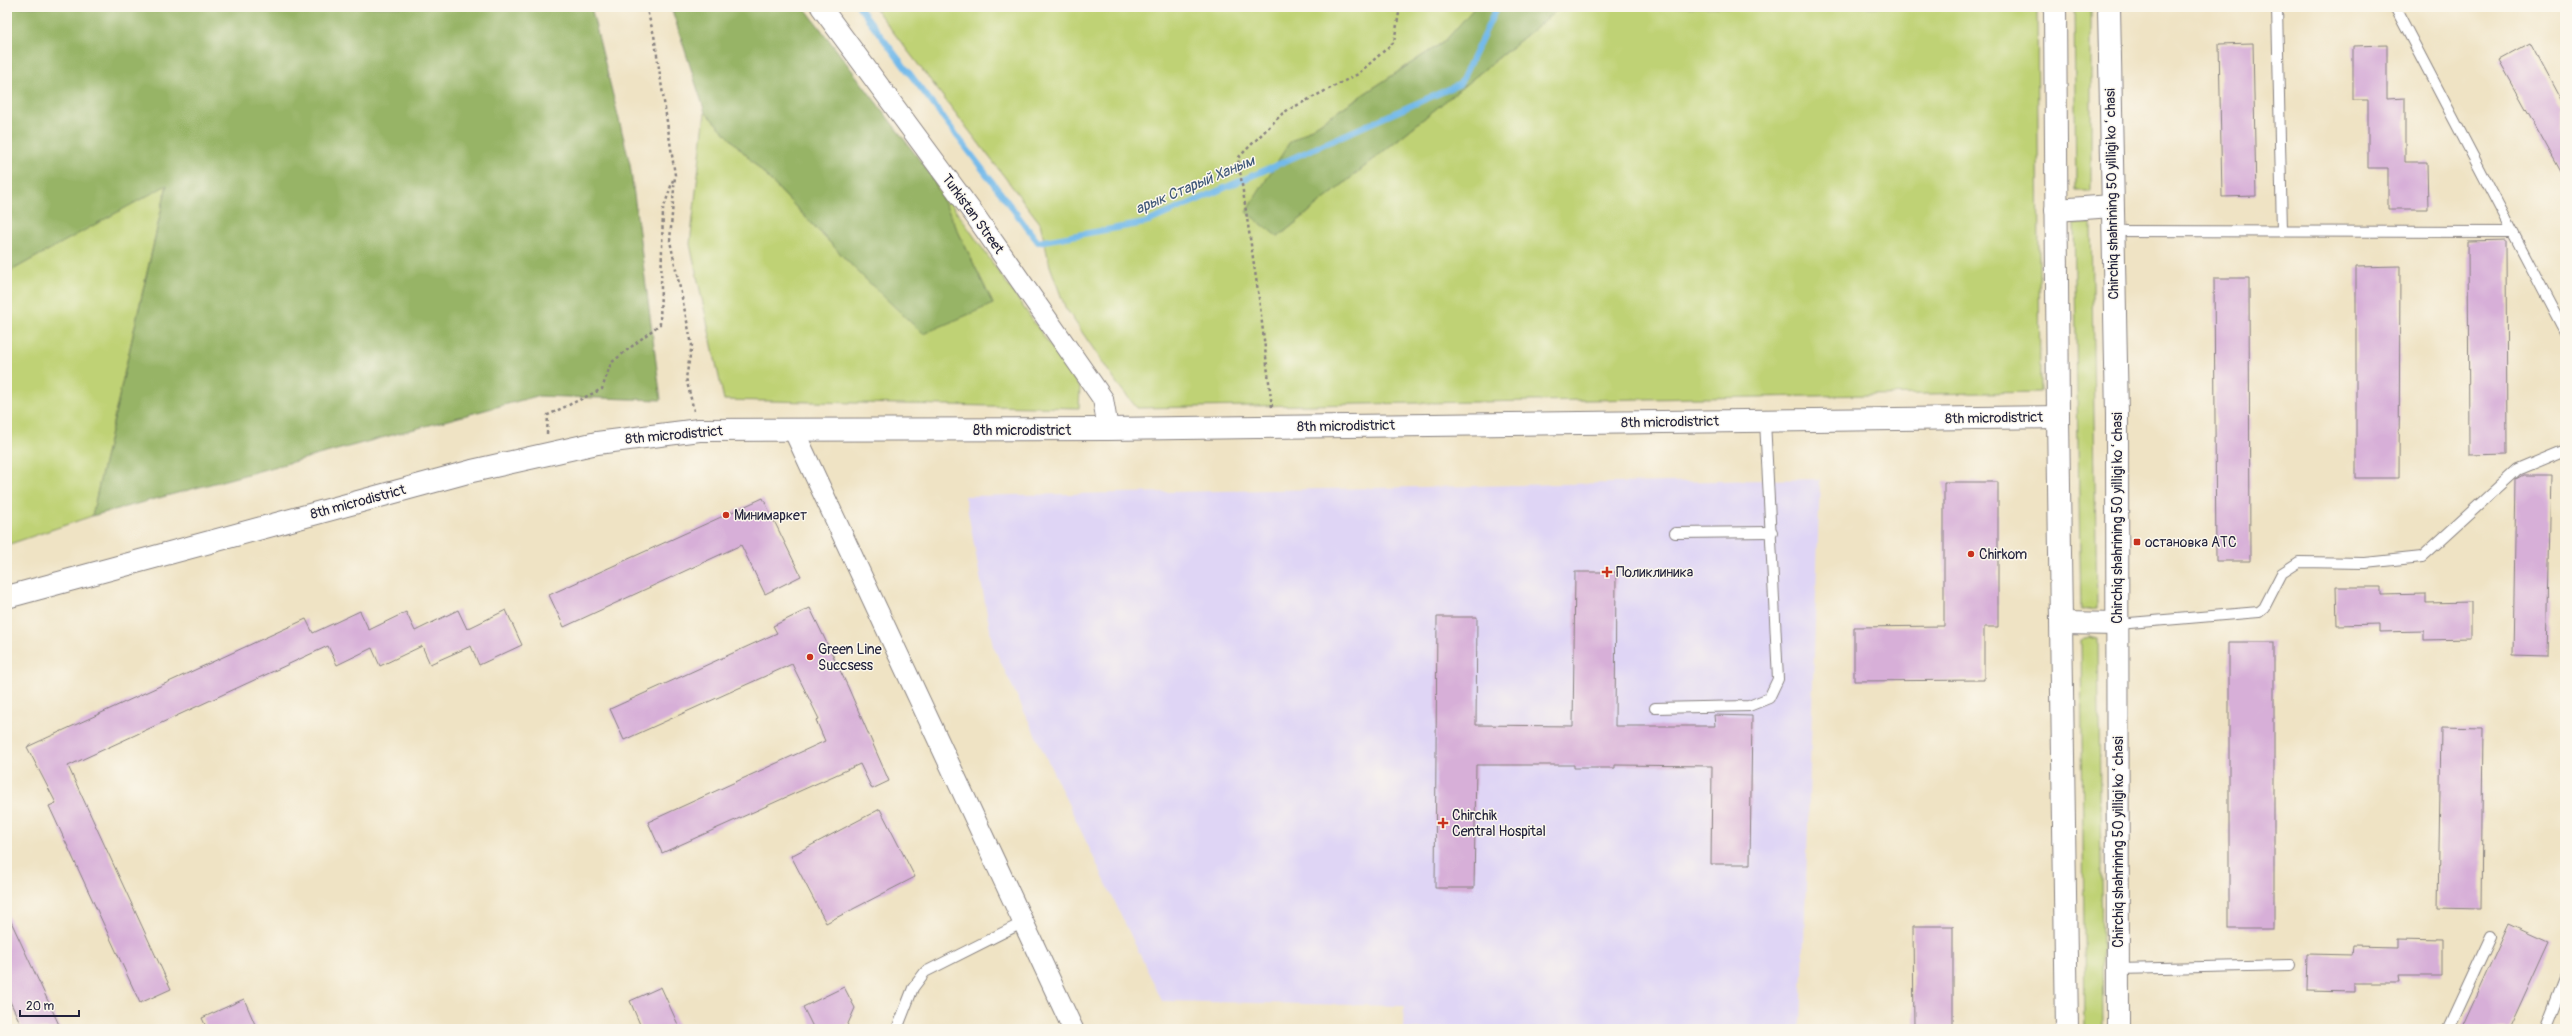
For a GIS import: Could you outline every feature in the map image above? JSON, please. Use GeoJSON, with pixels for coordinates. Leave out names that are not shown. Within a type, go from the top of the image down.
{"type":"FeatureCollection","features":[{"type":"Feature","properties":{"kind":"main road"},"geometry":{"type":"LineString","coordinates":[[2055,7],[2058,417],[2067,1029]]}},
{"type":"Feature","properties":{"kind":"main road","name":"Chirchiq shahrining 50 yilligi koʻchasi"},"geometry":{"type":"LineString","coordinates":[[2109,7],[2117,415],[2118,1029]]}},
{"type":"Feature","properties":{"kind":"main road"},"geometry":{"type":"LineString","coordinates":[[2056,210],[2112,206]]}},
{"type":"Feature","properties":{"kind":"main road","name":"8th microdistrict"},"geometry":{"type":"LineString","coordinates":[[7,597],[472,471],[597,443],[700,430],[794,431],[1108,429],[2058,417]]}},
{"type":"Feature","properties":{"kind":"main road"},"geometry":{"type":"LineString","coordinates":[[2062,624],[2118,624]]}},
{"type":"Feature","properties":{"kind":"street","name":"Turkistan Street"},"geometry":{"type":"LineString","coordinates":[[821,7],[976,217],[1103,399],[1108,429]]}},
{"type":"Feature","properties":{"kind":"street"},"geometry":{"type":"LineString","coordinates":[[794,431],[1073,1029]]}},
{"type":"Feature","properties":{"kind":"lane"},"geometry":{"type":"LineString","coordinates":[[2277,7],[2282,231]]}},
{"type":"Feature","properties":{"kind":"lane"},"geometry":{"type":"LineString","coordinates":[[2395,7],[2565,332]]}},
{"type":"Feature","properties":{"kind":"lane"},"geometry":{"type":"LineString","coordinates":[[2113,231],[2512,232]]}},
{"type":"Feature","properties":{"kind":"lane"},"geometry":{"type":"LineString","coordinates":[[1655,708],[1749,706],[1768,698],[1778,679],[1772,532],[1765,421]]}},
{"type":"Feature","properties":{"kind":"lane"},"geometry":{"type":"LineString","coordinates":[[2118,624],[2259,612],[2264,608],[2282,573],[2299,562],[2365,563],[2422,557],[2517,470],[2565,450]]}},
{"type":"Feature","properties":{"kind":"lane"},"geometry":{"type":"LineString","coordinates":[[1675,533],[1772,532]]}},
{"type":"Feature","properties":{"kind":"lane"},"geometry":{"type":"LineString","coordinates":[[897,1029],[913,988],[925,972],[1024,922]]}},
{"type":"Feature","properties":{"kind":"lane"},"geometry":{"type":"LineString","coordinates":[[2448,1029],[2491,936]]}},
{"type":"Feature","properties":{"kind":"lane"},"geometry":{"type":"LineString","coordinates":[[2118,969],[2290,965]]}},
{"type":"Feature","properties":{"kind":"lane"},"geometry":{"type":"LineString","coordinates":[[2545,1029],[2565,978]]}},
{"type":"Feature","properties":{"kind":"path"},"geometry":{"type":"LineString","coordinates":[[646,7],[654,35],[675,175],[670,241],[692,345],[686,378],[700,430]]}},
{"type":"Feature","properties":{"kind":"path"},"geometry":{"type":"LineString","coordinates":[[1274,427],[1259,298],[1238,158],[1284,112],[1358,74],[1394,42],[1400,7]]}},
{"type":"Feature","properties":{"kind":"path"},"geometry":{"type":"LineString","coordinates":[[546,454],[548,415],[602,389],[611,363],[660,324],[663,210],[675,175]]}},
{"type":"Feature","properties":{"kind":"shaded area","name":"Chirchik Central Hospital"},"geometry":{"type":"Polygon","coordinates":[[[1820,479],[1801,1029],[1403,1029],[1404,1006],[1162,1001],[993,646],[965,496],[1820,479]]]}},
{"type":"Feature","properties":{"kind":"green space"},"geometry":{"type":"Polygon","coordinates":[[[7,7],[591,7],[630,164],[661,400],[537,396],[92,516],[167,185],[7,273],[7,7]]]}},
{"type":"Feature","properties":{"kind":"green space"},"geometry":{"type":"Polygon","coordinates":[[[671,7],[804,7],[931,175],[993,304],[923,334],[858,272],[705,112],[671,7]]]}},
{"type":"Feature","properties":{"kind":"green space"},"geometry":{"type":"Polygon","coordinates":[[[874,7],[1477,7],[1445,41],[1289,143],[1278,237],[1561,7],[2037,7],[2040,392],[1137,408],[1118,385],[1065,307],[1050,266],[1040,223],[874,7]]]}},
{"type":"Feature","properties":{"kind":"green space"},"geometry":{"type":"Polygon","coordinates":[[[1475,7],[1561,7],[1278,237],[1246,212],[1289,143],[1445,41],[1475,7]]]}},
{"type":"Feature","properties":{"kind":"green space"},"geometry":{"type":"Polygon","coordinates":[[[2074,7],[2091,7],[2091,191],[2076,191],[2074,7]]]}},
{"type":"Feature","properties":{"kind":"green space"},"geometry":{"type":"Polygon","coordinates":[[[705,112],[858,272],[993,304],[931,175],[1080,388],[1079,408],[724,400],[690,244],[705,112]]]}},
{"type":"Feature","properties":{"kind":"green space"},"geometry":{"type":"Polygon","coordinates":[[[167,184],[92,516],[7,545],[7,273],[167,184]]]}},
{"type":"Feature","properties":{"kind":"green space"},"geometry":{"type":"Polygon","coordinates":[[[2091,223],[2097,609],[2081,610],[2074,224],[2091,223]]]}},
{"type":"Feature","properties":{"kind":"green space"},"geometry":{"type":"Polygon","coordinates":[[[2089,637],[2098,639],[2103,1029],[2085,1029],[2081,639],[2089,637]]]}},
{"type":"Feature","properties":{"kind":"building"},"geometry":{"type":"Polygon","coordinates":[[[2253,43],[2256,196],[2222,197],[2219,44],[2253,43]]]}},
{"type":"Feature","properties":{"kind":"building"},"geometry":{"type":"Polygon","coordinates":[[[2530,43],[2565,108],[2565,179],[2499,60],[2530,43]]]}},
{"type":"Feature","properties":{"kind":"building"},"geometry":{"type":"Polygon","coordinates":[[[2387,45],[2387,99],[2405,98],[2405,162],[2427,162],[2428,209],[2388,209],[2388,168],[2368,168],[2368,100],[2353,100],[2353,46],[2387,45]]]}},
{"type":"Feature","properties":{"kind":"building"},"geometry":{"type":"Polygon","coordinates":[[[2506,240],[2507,454],[2469,455],[2468,241],[2506,240]]]}},
{"type":"Feature","properties":{"kind":"building"},"geometry":{"type":"Polygon","coordinates":[[[2400,266],[2399,478],[2356,478],[2356,267],[2400,266]]]}},
{"type":"Feature","properties":{"kind":"building"},"geometry":{"type":"Polygon","coordinates":[[[2214,278],[2249,278],[2250,561],[2216,561],[2214,278]]]}},
{"type":"Feature","properties":{"kind":"building"},"geometry":{"type":"Polygon","coordinates":[[[2523,475],[2551,475],[2547,656],[2513,655],[2516,479],[2523,475]]]}},
{"type":"Feature","properties":{"kind":"building","name":"Chirkom"},"geometry":{"type":"Polygon","coordinates":[[[1944,482],[1998,482],[1998,627],[1984,627],[1984,680],[1854,681],[1854,627],[1944,626],[1944,482]]]}},
{"type":"Feature","properties":{"kind":"building"},"geometry":{"type":"Polygon","coordinates":[[[763,498],[801,576],[765,594],[741,545],[564,627],[549,595],[763,498]]]}},
{"type":"Feature","properties":{"kind":"building"},"geometry":{"type":"Polygon","coordinates":[[[1575,572],[1616,572],[1615,726],[1715,726],[1714,715],[1752,716],[1750,864],[1711,864],[1712,766],[1615,765],[1615,768],[1574,768],[1574,765],[1476,765],[1474,888],[1435,888],[1437,617],[1477,617],[1476,725],[1573,726],[1575,572]]]}},
{"type":"Feature","properties":{"kind":"building"},"geometry":{"type":"Polygon","coordinates":[[[2336,587],[2381,587],[2381,595],[2426,594],[2426,603],[2471,602],[2471,639],[2424,640],[2424,631],[2379,632],[2379,624],[2337,625],[2336,587]]]}},
{"type":"Feature","properties":{"kind":"building"},"geometry":{"type":"Polygon","coordinates":[[[810,608],[848,687],[889,781],[872,789],[860,764],[662,853],[648,822],[825,741],[816,720],[819,719],[792,664],[624,740],[610,709],[777,633],[773,626],[810,608]]]}},
{"type":"Feature","properties":{"kind":"building"},"geometry":{"type":"Polygon","coordinates":[[[458,610],[467,629],[506,610],[522,645],[479,665],[471,646],[430,664],[422,646],[380,666],[372,648],[337,665],[328,646],[68,766],[171,989],[140,1003],[49,806],[56,803],[27,747],[306,619],[313,633],[360,611],[369,630],[406,612],[415,631],[458,610]]]}},
{"type":"Feature","properties":{"kind":"building"},"geometry":{"type":"Polygon","coordinates":[[[2229,642],[2274,642],[2274,929],[2229,929],[2229,642]]]}},
{"type":"Feature","properties":{"kind":"building"},"geometry":{"type":"Polygon","coordinates":[[[2441,728],[2483,729],[2481,909],[2438,908],[2441,728]]]}},
{"type":"Feature","properties":{"kind":"building"},"geometry":{"type":"Polygon","coordinates":[[[880,809],[915,877],[826,923],[791,856],[880,809]]]}},
{"type":"Feature","properties":{"kind":"building"},"geometry":{"type":"Polygon","coordinates":[[[7,913],[61,1029],[23,1029],[7,995],[7,913]]]}},
{"type":"Feature","properties":{"kind":"building"},"geometry":{"type":"Polygon","coordinates":[[[2509,923],[2549,941],[2509,1029],[2461,1029],[2509,923]]]}},
{"type":"Feature","properties":{"kind":"building"},"geometry":{"type":"Polygon","coordinates":[[[1913,926],[1953,926],[1953,1029],[1914,1029],[1913,926]]]}},
{"type":"Feature","properties":{"kind":"building"},"geometry":{"type":"Polygon","coordinates":[[[2398,939],[2442,940],[2442,976],[2399,976],[2400,983],[2354,983],[2354,992],[2307,991],[2308,954],[2352,955],[2353,946],[2398,947],[2398,939]]]}},
{"type":"Feature","properties":{"kind":"building"},"geometry":{"type":"Polygon","coordinates":[[[661,987],[680,1029],[642,1029],[630,1001],[661,987]]]}},
{"type":"Feature","properties":{"kind":"building"},"geometry":{"type":"Polygon","coordinates":[[[844,987],[855,1008],[847,1026],[842,1029],[814,1029],[803,1007],[844,987]]]}},
{"type":"Feature","properties":{"kind":"building"},"geometry":{"type":"Polygon","coordinates":[[[244,999],[257,1029],[207,1029],[202,1018],[244,999]]]}},
{"type":"Feature","properties":{"kind":"waterway","name":"арык Старый Ханым"},"geometry":{"type":"LineString","coordinates":[[859,7],[1038,242],[1145,223],[1460,84],[1497,7]]}},
{"type":"Feature","properties":{"kind":"place","name":"Минимаркет"},"geometry":{"type":"Point","coordinates":[726,515]}},
{"type":"Feature","properties":{"kind":"place","name":"остановка АТС"},"geometry":{"type":"Point","coordinates":[2137,542]}},
{"type":"Feature","properties":{"kind":"place","name":"Chirkom"},"geometry":{"type":"Point","coordinates":[1971,554]}},
{"type":"Feature","properties":{"kind":"place","name":"Поликлиника"},"geometry":{"type":"Point","coordinates":[1607,572]}},
{"type":"Feature","properties":{"kind":"place","name":"Green Line Succsess"},"geometry":{"type":"Point","coordinates":[810,657]}},
{"type":"Feature","properties":{"kind":"place","name":"Chirchik Central Hospital"},"geometry":{"type":"Point","coordinates":[1443,823]}}]}
